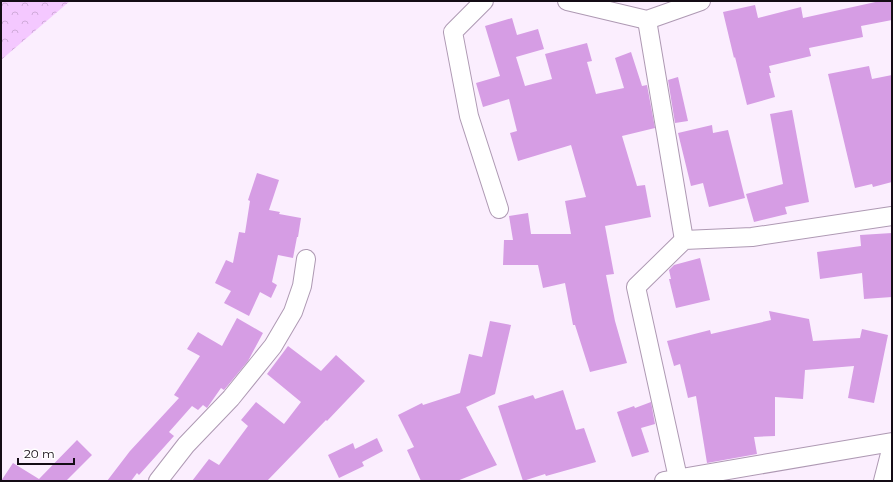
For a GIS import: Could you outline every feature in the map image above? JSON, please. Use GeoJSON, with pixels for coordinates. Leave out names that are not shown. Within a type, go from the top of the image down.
{"type":"FeatureCollection","features":[{"type":"Feature","properties":{"kind":"street"},"geometry":{"type":"LineString","coordinates":[[484,1],[453,32],[469,116],[498,210]]}},
{"type":"Feature","properties":{"kind":"street"},"geometry":{"type":"LineString","coordinates":[[567,1],[647,20],[701,1]]}},
{"type":"Feature","properties":{"kind":"street"},"geometry":{"type":"LineString","coordinates":[[647,20],[684,240]]}},
{"type":"Feature","properties":{"kind":"street"},"geometry":{"type":"LineString","coordinates":[[892,216],[752,237],[684,240],[636,287],[671,480],[892,442]]}},
{"type":"Feature","properties":{"kind":"street"},"geometry":{"type":"LineString","coordinates":[[158,481],[186,445],[231,398],[273,346],[293,312],[302,286],[306,259]]}},
{"type":"Feature","properties":{"kind":"street"},"geometry":{"type":"LineString","coordinates":[[883,481],[892,446]]}},
{"type":"Feature","properties":{"kind":"green space"},"geometry":{"type":"Polygon","coordinates":[[[1,1],[70,1],[1,60],[1,1]]]}},
{"type":"Feature","properties":{"kind":"building"},"geometry":{"type":"Polygon","coordinates":[[[880,1],[892,1],[892,20],[861,26],[863,37],[809,48],[811,56],[769,66],[771,73],[769,73],[775,97],[747,105],[723,12],[755,5],[758,18],[801,7],[803,18],[880,1]]]}},
{"type":"Feature","properties":{"kind":"building"},"geometry":{"type":"Polygon","coordinates":[[[512,18],[517,35],[538,29],[544,49],[516,57],[525,86],[552,79],[545,54],[587,43],[592,61],[587,62],[596,94],[624,88],[615,58],[631,52],[642,86],[647,85],[655,128],[622,136],[637,186],[645,185],[651,217],[605,226],[614,274],[606,275],[615,321],[627,363],[590,372],[575,325],[573,325],[565,283],[543,288],[538,265],[503,265],[504,240],[513,240],[509,216],[528,213],[531,234],[571,234],[565,201],[586,197],[571,145],[518,161],[510,133],[517,131],[509,99],[483,107],[476,83],[500,76],[485,26],[512,18]]]}},
{"type":"Feature","properties":{"kind":"building"},"geometry":{"type":"Polygon","coordinates":[[[869,66],[872,79],[892,75],[892,182],[873,187],[872,184],[855,188],[828,74],[869,66]]]}},
{"type":"Feature","properties":{"kind":"building"},"geometry":{"type":"Polygon","coordinates":[[[678,77],[688,121],[675,123],[668,80],[678,77]]]}},
{"type":"Feature","properties":{"kind":"building"},"geometry":{"type":"Polygon","coordinates":[[[792,110],[809,202],[785,207],[787,214],[754,222],[746,194],[783,184],[770,114],[792,110]]]}},
{"type":"Feature","properties":{"kind":"building"},"geometry":{"type":"Polygon","coordinates":[[[712,125],[713,133],[728,130],[745,198],[709,207],[703,183],[691,186],[678,133],[712,125]]]}},
{"type":"Feature","properties":{"kind":"building"},"geometry":{"type":"Polygon","coordinates":[[[257,173],[279,180],[269,210],[280,212],[279,214],[301,218],[293,258],[278,255],[272,282],[277,285],[271,298],[260,292],[249,316],[224,303],[231,291],[215,283],[226,260],[233,263],[239,232],[245,233],[250,201],[248,200],[257,173]]]}},
{"type":"Feature","properties":{"kind":"building"},"geometry":{"type":"Polygon","coordinates":[[[892,233],[892,297],[864,299],[862,273],[820,279],[817,252],[861,246],[860,235],[892,233]]]}},
{"type":"Feature","properties":{"kind":"building"},"geometry":{"type":"Polygon","coordinates":[[[700,258],[710,300],[676,308],[669,279],[671,279],[669,270],[674,265],[700,258]]]}},
{"type":"Feature","properties":{"kind":"building"},"geometry":{"type":"Polygon","coordinates":[[[769,311],[809,319],[813,341],[860,338],[862,329],[888,335],[874,403],[848,398],[854,366],[805,370],[803,399],[775,397],[775,436],[754,437],[757,454],[707,463],[696,396],[688,398],[680,364],[674,366],[667,341],[710,330],[711,334],[771,320],[769,311]]]}},
{"type":"Feature","properties":{"kind":"building"},"geometry":{"type":"Polygon","coordinates":[[[237,318],[263,333],[248,361],[224,390],[221,388],[207,408],[203,405],[198,410],[192,406],[169,432],[174,436],[139,475],[137,473],[131,481],[107,481],[130,451],[179,398],[174,395],[200,356],[187,349],[198,332],[222,346],[237,318]]]}},
{"type":"Feature","properties":{"kind":"building"},"geometry":{"type":"Polygon","coordinates":[[[490,321],[511,325],[495,394],[466,407],[497,465],[457,481],[421,481],[407,450],[414,447],[398,415],[422,403],[423,405],[460,393],[469,354],[482,357],[490,321]]]}},
{"type":"Feature","properties":{"kind":"building"},"geometry":{"type":"Polygon","coordinates":[[[288,346],[321,371],[336,355],[365,381],[267,481],[192,481],[209,459],[219,465],[248,426],[241,420],[256,402],[284,424],[301,402],[267,374],[288,346]]]}},
{"type":"Feature","properties":{"kind":"building"},"geometry":{"type":"Polygon","coordinates":[[[563,390],[576,430],[584,428],[596,462],[546,476],[545,474],[523,481],[498,406],[533,395],[535,399],[563,390]]]}},
{"type":"Feature","properties":{"kind":"building"},"geometry":{"type":"Polygon","coordinates":[[[651,402],[655,424],[641,428],[649,452],[632,457],[617,412],[634,406],[635,408],[651,402]]]}},
{"type":"Feature","properties":{"kind":"building"},"geometry":{"type":"Polygon","coordinates":[[[377,438],[383,451],[362,462],[364,466],[339,478],[328,455],[353,443],[355,449],[377,438]]]}},
{"type":"Feature","properties":{"kind":"building"},"geometry":{"type":"Polygon","coordinates":[[[77,440],[92,455],[66,481],[1,481],[13,463],[39,479],[77,440]]]}}]}
